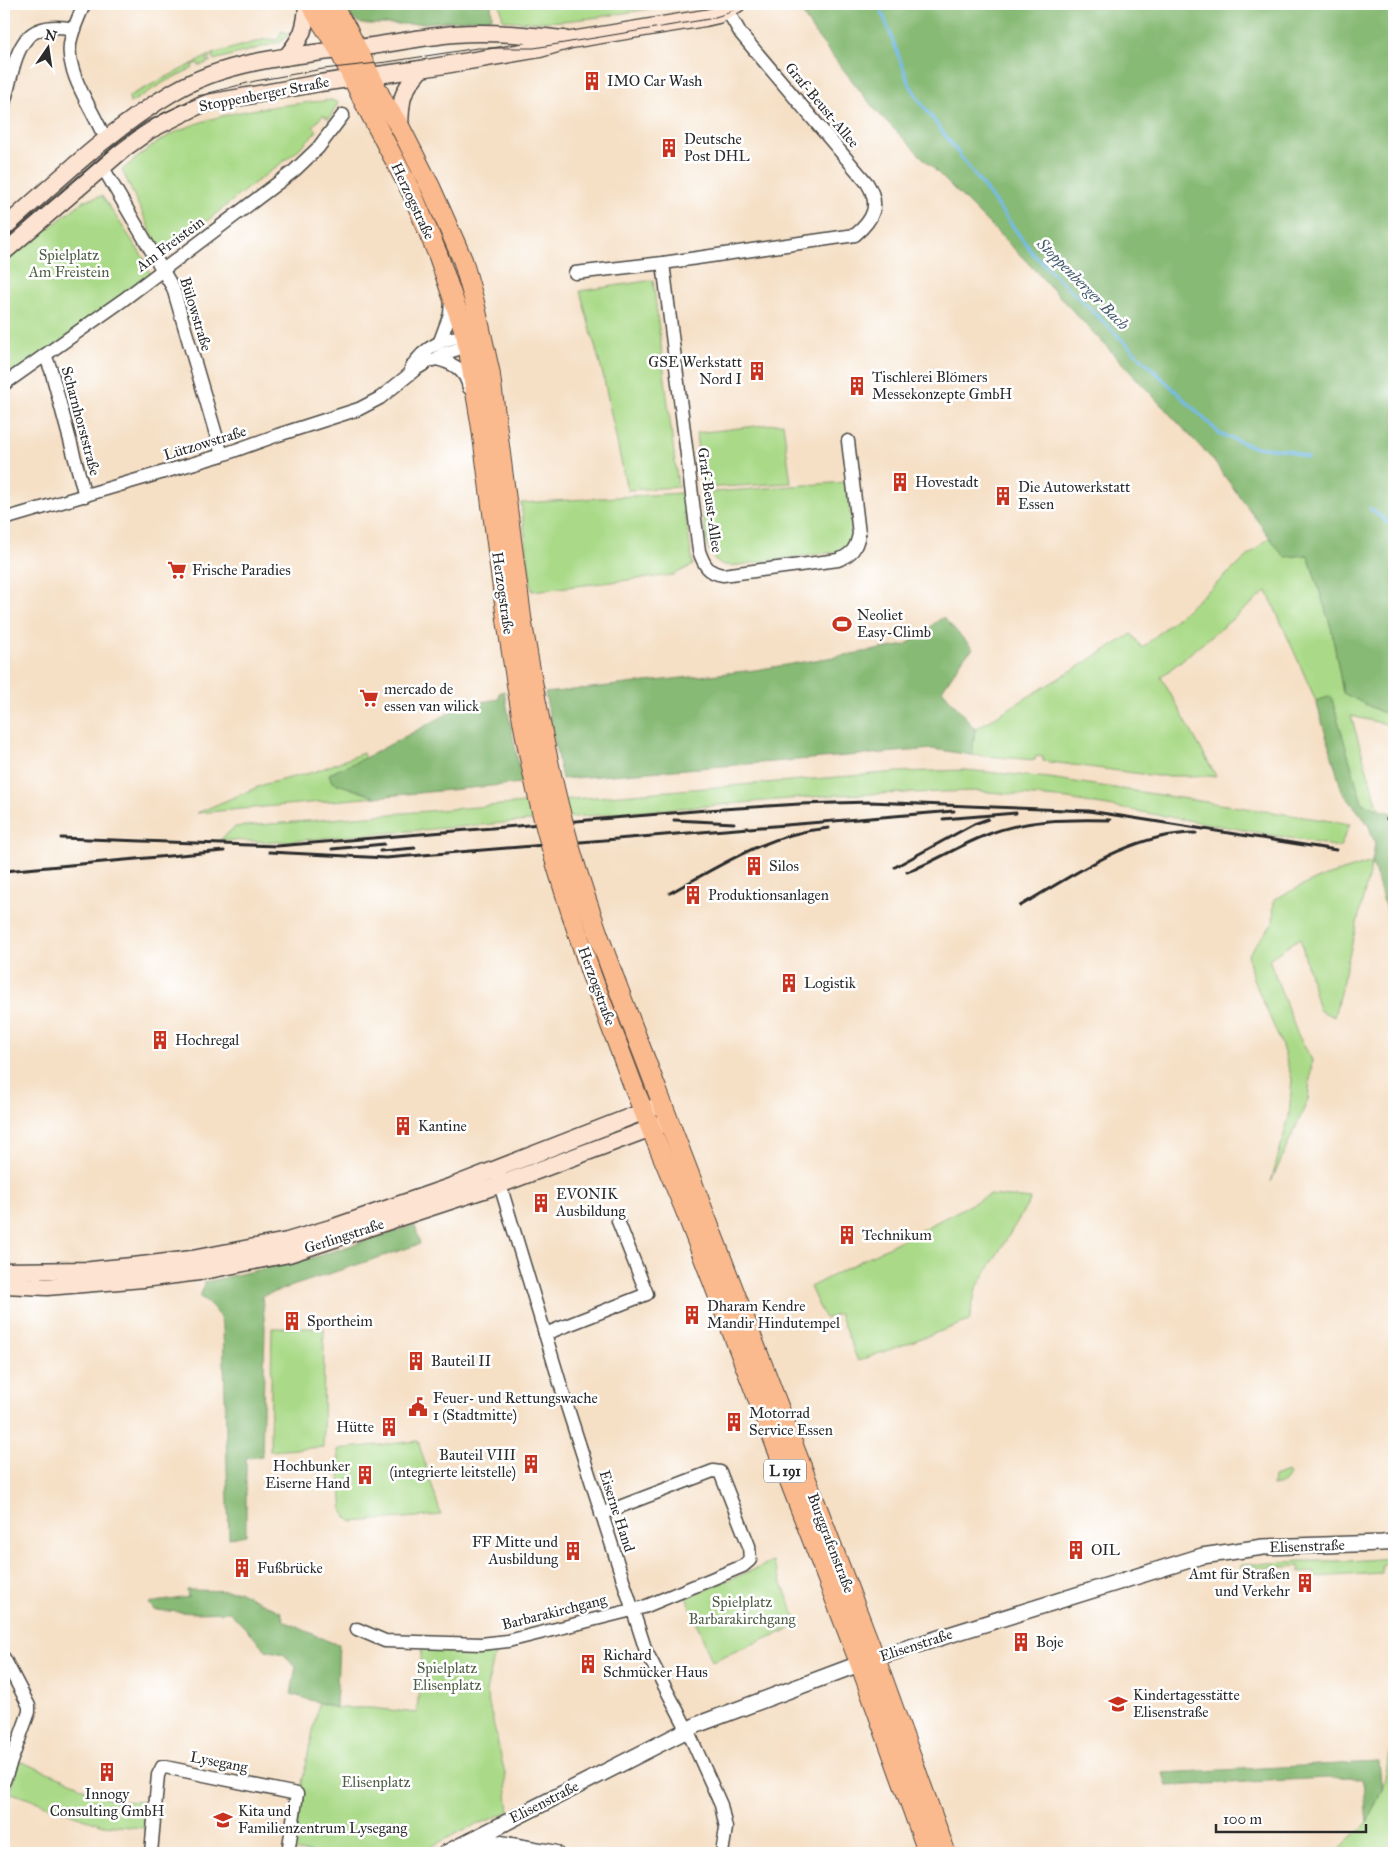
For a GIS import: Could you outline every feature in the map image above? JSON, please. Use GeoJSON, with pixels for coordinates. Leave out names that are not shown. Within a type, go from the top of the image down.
{"type":"FeatureCollection","features":[{"type":"Feature","properties":{"kind":"main road"},"geometry":{"type":"LineString","coordinates":[[286,57],[298,43],[302,34],[309,4]]}},
{"type":"Feature","properties":{"kind":"main road"},"geometry":{"type":"LineString","coordinates":[[309,4],[355,63]]}},
{"type":"Feature","properties":{"kind":"main road"},"geometry":{"type":"LineString","coordinates":[[331,4],[355,63]]}},
{"type":"Feature","properties":{"kind":"main road","name":"Stoppenberger Straße"},"geometry":{"type":"LineString","coordinates":[[4,228],[133,118],[176,90],[230,69],[286,57],[422,69],[540,49],[571,40],[705,18],[732,7]]}},
{"type":"Feature","properties":{"kind":"main road","name":"Stoppenberger Straße"},"geometry":{"type":"LineString","coordinates":[[4,252],[102,166],[150,130],[202,104],[461,34],[525,35],[571,40]]}},
{"type":"Feature","properties":{"kind":"main road","name":"Herzogstraße"},"geometry":{"type":"LineString","coordinates":[[355,63],[400,128],[430,188],[462,261],[481,424],[514,622],[538,713],[562,818],[657,1111]]}},
{"type":"Feature","properties":{"kind":"main road","name":"Herzogstraße"},"geometry":{"type":"LineString","coordinates":[[355,63],[438,255],[452,296],[490,372],[521,715],[544,821],[559,875],[588,962],[636,1093],[657,1111]]}},
{"type":"Feature","properties":{"kind":"main road"},"geometry":{"type":"LineString","coordinates":[[400,128],[401,102],[404,91],[422,69]]}},
{"type":"Feature","properties":{"kind":"main road","name":"Gerlingstraße"},"geometry":{"type":"LineString","coordinates":[[4,1271],[90,1270],[192,1260],[287,1241],[389,1208],[657,1111]]}},
{"type":"Feature","properties":{"kind":"main road","name":"Gerlingstraße"},"geometry":{"type":"LineString","coordinates":[[4,1285],[56,1286],[143,1279],[200,1272],[289,1254],[499,1184],[657,1111]]}},
{"type":"Feature","properties":{"kind":"main road","name":"Burggrafenstraße"},"geometry":{"type":"LineString","coordinates":[[657,1111],[686,1210],[946,1853]]}},
{"type":"Feature","properties":{"kind":"main road","name":"Burggrafenstraße"},"geometry":{"type":"LineString","coordinates":[[867,1661],[928,1853]]}},
{"type":"Feature","properties":{"kind":"street"},"geometry":{"type":"LineString","coordinates":[[84,4],[70,44],[70,57],[72,68],[101,130],[108,138]]}},
{"type":"Feature","properties":{"kind":"street","name":"Graf-Beust-Allee"},"geometry":{"type":"LineString","coordinates":[[575,273],[663,263],[855,235],[866,226],[872,215],[874,204],[873,193],[867,183],[741,34],[732,7]]}},
{"type":"Feature","properties":{"kind":"street"},"geometry":{"type":"LineString","coordinates":[[4,103],[24,40],[34,31],[46,26],[74,29]]}},
{"type":"Feature","properties":{"kind":"street","name":"Am Freistein"},"geometry":{"type":"LineString","coordinates":[[4,384],[123,300],[295,170],[318,148],[343,115]]}},
{"type":"Feature","properties":{"kind":"street","name":"Bülowstraße"},"geometry":{"type":"LineString","coordinates":[[102,166],[174,288],[222,455]]}},
{"type":"Feature","properties":{"kind":"street","name":"Graf-Beust-Allee"},"geometry":{"type":"LineString","coordinates":[[663,263],[699,551],[703,564],[708,570],[723,575],[838,560],[850,555],[857,544],[859,534],[848,441]]}},
{"type":"Feature","properties":{"kind":"street"},"geometry":{"type":"LineString","coordinates":[[440,341],[450,314],[452,296]]}},
{"type":"Feature","properties":{"kind":"street","name":"Lützowstraße"},"geometry":{"type":"LineString","coordinates":[[406,377],[416,360],[440,341],[472,339]]}},
{"type":"Feature","properties":{"kind":"street","name":"Lützowstraße"},"geometry":{"type":"LineString","coordinates":[[4,519],[222,455],[359,409],[380,398],[429,361],[472,339]]}},
{"type":"Feature","properties":{"kind":"street","name":"Scharnhorststraße"},"geometry":{"type":"LineString","coordinates":[[45,356],[51,370],[84,496]]}},
{"type":"Feature","properties":{"kind":"street"},"geometry":{"type":"LineString","coordinates":[[436,359],[452,364],[464,375],[468,381],[472,413],[481,424]]}},
{"type":"Feature","properties":{"kind":"street","name":"Eiserne Hand"},"geometry":{"type":"LineString","coordinates":[[496,1168],[499,1184],[631,1609],[646,1651],[687,1729],[721,1805],[726,1828],[722,1853]]}},
{"type":"Feature","properties":{"kind":"street"},"geometry":{"type":"LineString","coordinates":[[545,1334],[647,1294],[618,1221]]}},
{"type":"Feature","properties":{"kind":"street","name":"Barbarakirchgang"},"geometry":{"type":"LineString","coordinates":[[357,1629],[385,1641],[481,1644],[520,1638],[644,1607],[743,1566],[750,1560],[749,1546],[720,1472],[713,1471],[601,1514]]}},
{"type":"Feature","properties":{"kind":"street","name":"Elisenstraße"},"geometry":{"type":"LineString","coordinates":[[466,1842],[687,1729],[725,1713],[867,1661],[1202,1556],[1263,1547],[1394,1542]]}},
{"type":"Feature","properties":{"kind":"street"},"geometry":{"type":"LineString","coordinates":[[4,1658],[29,1706],[26,1721],[4,1781]]}},
{"type":"Feature","properties":{"kind":"street","name":"Lysegang"},"geometry":{"type":"LineString","coordinates":[[151,1853],[158,1775],[162,1767],[296,1794],[288,1853]]}},
{"type":"Feature","properties":{"kind":"street"},"geometry":{"type":"LineString","coordinates":[[446,1853],[466,1842],[479,1841],[508,1844],[555,1853]]}},
{"type":"Feature","properties":{"kind":"street"},"geometry":{"type":"LineString","coordinates":[[481,1853],[508,1844]]}},
{"type":"Feature","properties":{"kind":"green space"},"geometry":{"type":"Polygon","coordinates":[[[343,4],[491,4],[492,18],[410,24],[362,24],[353,19],[343,4]]]}},
{"type":"Feature","properties":{"kind":"green space"},"geometry":{"type":"Polygon","coordinates":[[[500,4],[679,4],[591,18],[525,22],[503,20],[500,4]]]}},
{"type":"Feature","properties":{"kind":"green space"},"geometry":{"type":"Polygon","coordinates":[[[797,4],[1394,4],[1394,716],[1379,711],[1343,693],[1331,627],[1308,555],[1284,557],[1212,459],[1028,263],[876,111],[813,31],[797,4]]]}},
{"type":"Feature","properties":{"kind":"green space"},"geometry":{"type":"Polygon","coordinates":[[[282,31],[289,34],[281,42],[214,60],[212,54],[266,39],[277,40],[282,31]]]}},
{"type":"Feature","properties":{"kind":"green space"},"geometry":{"type":"Polygon","coordinates":[[[210,55],[211,58],[206,59],[211,61],[199,66],[198,63],[192,65],[193,68],[166,81],[130,103],[129,96],[210,55]]]}},
{"type":"Feature","properties":{"kind":"green space"},"geometry":{"type":"Polygon","coordinates":[[[332,100],[338,103],[329,119],[323,115],[313,126],[317,131],[296,152],[165,255],[161,253],[122,170],[158,142],[198,123],[265,108],[332,100]]]}},
{"type":"Feature","properties":{"kind":"green space","name":"Spielplatz Am Freistein"},"geometry":{"type":"Polygon","coordinates":[[[102,196],[145,260],[151,276],[4,383],[4,263],[85,200],[102,196]]]}},
{"type":"Feature","properties":{"kind":"green space"},"geometry":{"type":"Polygon","coordinates":[[[653,280],[678,487],[627,490],[603,375],[580,291],[653,280]]]}},
{"type":"Feature","properties":{"kind":"green space"},"geometry":{"type":"Polygon","coordinates":[[[783,423],[791,483],[702,488],[696,433],[783,423]]]}},
{"type":"Feature","properties":{"kind":"green space"},"geometry":{"type":"Polygon","coordinates":[[[846,482],[853,533],[847,545],[836,552],[731,566],[720,564],[710,552],[703,521],[701,493],[846,482]]]}},
{"type":"Feature","properties":{"kind":"green space"},"geometry":{"type":"Polygon","coordinates":[[[682,493],[693,565],[673,575],[532,591],[521,503],[682,493]]]}},
{"type":"Feature","properties":{"kind":"green space"},"geometry":{"type":"Polygon","coordinates":[[[1270,537],[1284,557],[1308,555],[1331,627],[1343,693],[1379,711],[1394,716],[1394,726],[1351,716],[1379,810],[1362,803],[1331,697],[1316,701],[1267,591],[1161,677],[1216,776],[1157,776],[1043,761],[1043,757],[1036,756],[1035,760],[972,755],[975,729],[1132,634],[1142,648],[1270,537]]]}},
{"type":"Feature","properties":{"kind":"green space"},"geometry":{"type":"Polygon","coordinates":[[[943,617],[973,649],[964,657],[942,690],[975,729],[972,755],[933,749],[562,779],[545,693],[755,670],[906,645],[943,617]]]}},
{"type":"Feature","properties":{"kind":"green space"},"geometry":{"type":"Polygon","coordinates":[[[504,691],[522,783],[376,797],[332,782],[329,774],[365,758],[464,705],[499,699],[499,693],[504,691]]]}},
{"type":"Feature","properties":{"kind":"green space"},"geometry":{"type":"Polygon","coordinates":[[[1331,696],[1362,803],[1379,810],[1394,813],[1394,936],[1372,862],[1375,843],[1368,824],[1342,791],[1316,701],[1331,696]]]}},
{"type":"Feature","properties":{"kind":"green space"},"geometry":{"type":"Polygon","coordinates":[[[363,753],[365,758],[329,774],[332,782],[376,797],[197,813],[265,784],[314,772],[363,753]]]}},
{"type":"Feature","properties":{"kind":"green space"},"geometry":{"type":"Polygon","coordinates":[[[965,770],[1049,778],[1350,824],[1340,847],[1068,799],[978,791],[836,795],[279,842],[220,840],[235,827],[898,772],[965,770]]]}},
{"type":"Feature","properties":{"kind":"green space"},"geometry":{"type":"Polygon","coordinates":[[[1372,862],[1334,1017],[1319,1010],[1300,938],[1269,959],[1297,1033],[1312,1060],[1308,1100],[1271,1182],[1289,1117],[1292,1079],[1281,1043],[1252,976],[1248,954],[1273,923],[1274,899],[1317,879],[1372,862]]]}},
{"type":"Feature","properties":{"kind":"green space"},"geometry":{"type":"Polygon","coordinates":[[[989,1195],[1031,1199],[976,1289],[969,1321],[858,1361],[839,1314],[825,1319],[810,1287],[989,1195]]]}},
{"type":"Feature","properties":{"kind":"green space"},"geometry":{"type":"Polygon","coordinates":[[[415,1225],[420,1244],[262,1296],[265,1327],[262,1456],[246,1458],[246,1535],[229,1538],[223,1327],[215,1310],[200,1297],[205,1282],[315,1257],[415,1225]]]}},
{"type":"Feature","properties":{"kind":"green space"},"geometry":{"type":"Polygon","coordinates":[[[272,1328],[324,1328],[323,1447],[270,1451],[272,1328]]]}},
{"type":"Feature","properties":{"kind":"green space"},"geometry":{"type":"Polygon","coordinates":[[[418,1441],[441,1515],[352,1522],[347,1518],[343,1512],[338,1449],[418,1441]]]}},
{"type":"Feature","properties":{"kind":"green space"},"geometry":{"type":"Polygon","coordinates":[[[1288,1472],[1290,1474],[1285,1482],[1272,1486],[1273,1477],[1288,1472]]]}},
{"type":"Feature","properties":{"kind":"green space"},"geometry":{"type":"Polygon","coordinates":[[[1394,1558],[1394,1563],[1382,1564],[1382,1573],[1315,1577],[1314,1572],[1300,1573],[1299,1566],[1241,1569],[1241,1565],[1394,1558]]]}},
{"type":"Feature","properties":{"kind":"green space","name":"Spielplatz Barbarakirchgang"},"geometry":{"type":"Polygon","coordinates":[[[773,1562],[799,1625],[712,1661],[686,1597],[773,1562]]]}},
{"type":"Feature","properties":{"kind":"green space"},"geometry":{"type":"Polygon","coordinates":[[[187,1590],[238,1591],[281,1612],[284,1621],[330,1642],[339,1644],[336,1708],[291,1694],[296,1666],[283,1654],[266,1650],[230,1612],[194,1613],[154,1610],[149,1603],[188,1597],[187,1590]]]}},
{"type":"Feature","properties":{"kind":"green space","name":"Elisenplatz"},"geometry":{"type":"Polygon","coordinates":[[[422,1646],[496,1650],[486,1691],[505,1774],[509,1812],[461,1831],[419,1853],[306,1853],[294,1851],[300,1793],[319,1702],[336,1708],[371,1708],[417,1713],[422,1646]]]}},
{"type":"Feature","properties":{"kind":"green space"},"geometry":{"type":"Polygon","coordinates":[[[1391,1750],[1394,1750],[1394,1839],[1381,1853],[1335,1853],[1367,1822],[1382,1790],[1391,1750]]]}},
{"type":"Feature","properties":{"kind":"green space"},"geometry":{"type":"Polygon","coordinates":[[[19,1761],[116,1801],[149,1802],[146,1828],[103,1825],[9,1792],[19,1761]]]}},
{"type":"Feature","properties":{"kind":"green space"},"geometry":{"type":"Polygon","coordinates":[[[1379,1762],[1382,1790],[1367,1822],[1362,1779],[1349,1777],[1167,1786],[1163,1773],[1379,1762]]]}},
{"type":"Feature","properties":{"kind":"waterway","name":"Stoppenberger Bach"},"geometry":{"type":"LineString","coordinates":[[879,4],[909,83],[921,103],[1034,255],[1220,434],[1254,447],[1288,450],[1307,458]]}},
{"type":"Feature","properties":{"kind":"waterway","name":"Stoppenberger Bach"},"geometry":{"type":"LineString","coordinates":[[1370,508],[1394,528]]}},
{"type":"Feature","properties":{"kind":"tram line"},"geometry":{"type":"LineString","coordinates":[[4,242],[114,147],[138,129],[163,113],[209,93],[255,81],[323,69],[387,62],[478,48],[534,48],[709,19],[728,13],[741,4]]}},
{"type":"Feature","properties":{"kind":"railway"},"geometry":{"type":"LineString","coordinates":[[61,838],[277,846],[707,810],[870,802],[1089,811],[1336,850]]}},
{"type":"Feature","properties":{"kind":"railway"},"geometry":{"type":"LineString","coordinates":[[269,852],[386,858],[954,811]]}},
{"type":"Feature","properties":{"kind":"railway"},"geometry":{"type":"LineString","coordinates":[[943,819],[1016,813]]}},
{"type":"Feature","properties":{"kind":"railway"},"geometry":{"type":"LineString","coordinates":[[895,867],[974,824],[988,819]]}},
{"type":"Feature","properties":{"kind":"railway"},"geometry":{"type":"LineString","coordinates":[[1387,819],[1394,820]]}},
{"type":"Feature","properties":{"kind":"railway"},"geometry":{"type":"LineString","coordinates":[[674,820],[734,823]]}},
{"type":"Feature","properties":{"kind":"railway"},"geometry":{"type":"LineString","coordinates":[[907,872],[999,830],[1046,821],[1110,820]]}},
{"type":"Feature","properties":{"kind":"railway"},"geometry":{"type":"LineString","coordinates":[[670,893],[727,861],[766,843],[786,836],[829,828]]}},
{"type":"Feature","properties":{"kind":"railway"},"geometry":{"type":"LineString","coordinates":[[1020,906],[1082,869],[1126,848],[1172,835],[1196,833]]}},
{"type":"Feature","properties":{"kind":"railway"},"geometry":{"type":"LineString","coordinates":[[332,849],[384,844]]}},
{"type":"Feature","properties":{"kind":"railway"},"geometry":{"type":"LineString","coordinates":[[380,851],[415,848]]}},
{"type":"Feature","properties":{"kind":"railway"},"geometry":{"type":"LineString","coordinates":[[4,871],[224,851]]}},
{"type":"Feature","properties":{"kind":"place","name":"IMO Car Wash"},"geometry":{"type":"Point","coordinates":[592,81]}},
{"type":"Feature","properties":{"kind":"place","name":"Deutsche Post DHL"},"geometry":{"type":"Point","coordinates":[669,148]}},
{"type":"Feature","properties":{"kind":"place","name":"GSE Werkstatt Nord I"},"geometry":{"type":"Point","coordinates":[757,371]}},
{"type":"Feature","properties":{"kind":"place","name":"Tischlerei Blömers Messekonzepte GmbH"},"geometry":{"type":"Point","coordinates":[857,386]}},
{"type":"Feature","properties":{"kind":"place","name":"Hovestadt"},"geometry":{"type":"Point","coordinates":[900,482]}},
{"type":"Feature","properties":{"kind":"place","name":"Die Autowerkstatt Essen"},"geometry":{"type":"Point","coordinates":[1003,496]}},
{"type":"Feature","properties":{"kind":"place","name":"Frische Paradies"},"geometry":{"type":"Point","coordinates":[177,570]}},
{"type":"Feature","properties":{"kind":"place","name":"Neoliet Easy-Climb"},"geometry":{"type":"Point","coordinates":[842,624]}},
{"type":"Feature","properties":{"kind":"place","name":"mercado de essen van wilick"},"geometry":{"type":"Point","coordinates":[369,698]}},
{"type":"Feature","properties":{"kind":"place","name":"Silos"},"geometry":{"type":"Point","coordinates":[754,866]}},
{"type":"Feature","properties":{"kind":"place","name":"Produktionsanlagen"},"geometry":{"type":"Point","coordinates":[693,895]}},
{"type":"Feature","properties":{"kind":"place","name":"Logistik"},"geometry":{"type":"Point","coordinates":[789,983]}},
{"type":"Feature","properties":{"kind":"place","name":"Hochregal"},"geometry":{"type":"Point","coordinates":[160,1040]}},
{"type":"Feature","properties":{"kind":"place","name":"Kantine"},"geometry":{"type":"Point","coordinates":[403,1126]}},
{"type":"Feature","properties":{"kind":"place","name":"EVONIK Ausbildung"},"geometry":{"type":"Point","coordinates":[541,1203]}},
{"type":"Feature","properties":{"kind":"place","name":"Technikum"},"geometry":{"type":"Point","coordinates":[847,1235]}},
{"type":"Feature","properties":{"kind":"place","name":"Dharam Kendre Mandir Hindutempel"},"geometry":{"type":"Point","coordinates":[692,1315]}},
{"type":"Feature","properties":{"kind":"place","name":"Sportheim"},"geometry":{"type":"Point","coordinates":[292,1321]}},
{"type":"Feature","properties":{"kind":"place","name":"Bauteil II"},"geometry":{"type":"Point","coordinates":[416,1361]}},
{"type":"Feature","properties":{"kind":"place","name":"Feuer- und Rettungswache 1 (Stadtmitte)"},"geometry":{"type":"Point","coordinates":[418,1407]}},
{"type":"Feature","properties":{"kind":"place","name":"Motorrad Service Essen"},"geometry":{"type":"Point","coordinates":[734,1422]}},
{"type":"Feature","properties":{"kind":"place","name":"Hütte"},"geometry":{"type":"Point","coordinates":[389,1427]}},
{"type":"Feature","properties":{"kind":"place","name":"Bauteil VIII (integrierte leitstelle)"},"geometry":{"type":"Point","coordinates":[531,1464]}},
{"type":"Feature","properties":{"kind":"place","name":"Hochbunker Eiserne Hand"},"geometry":{"type":"Point","coordinates":[365,1475]}},
{"type":"Feature","properties":{"kind":"place","name":"OIL"},"geometry":{"type":"Point","coordinates":[1076,1550]}},
{"type":"Feature","properties":{"kind":"place","name":"FF Mitte und Ausbildung"},"geometry":{"type":"Point","coordinates":[573,1551]}},
{"type":"Feature","properties":{"kind":"place","name":"Fußbrücke"},"geometry":{"type":"Point","coordinates":[242,1568]}},
{"type":"Feature","properties":{"kind":"place","name":"Amt für Straßen und Verkehr"},"geometry":{"type":"Point","coordinates":[1305,1583]}},
{"type":"Feature","properties":{"kind":"place","name":"Boje"},"geometry":{"type":"Point","coordinates":[1021,1642]}},
{"type":"Feature","properties":{"kind":"place","name":"Richard Schmücker Haus"},"geometry":{"type":"Point","coordinates":[588,1664]}},
{"type":"Feature","properties":{"kind":"place","name":"Kindertagesstätte Elisenstraße"},"geometry":{"type":"Point","coordinates":[1118,1704]}},
{"type":"Feature","properties":{"kind":"place","name":"Innogy Consulting GmbH"},"geometry":{"type":"Point","coordinates":[107,1772]}},
{"type":"Feature","properties":{"kind":"place","name":"Kita und Familienzentrum Lysegang"},"geometry":{"type":"Point","coordinates":[223,1820]}},
{"type":"Feature","properties":{"kind":"park label","name":"Spielplatz Elisenplatz"},"geometry":{"type":"Point","coordinates":[447,1676]}}]}
